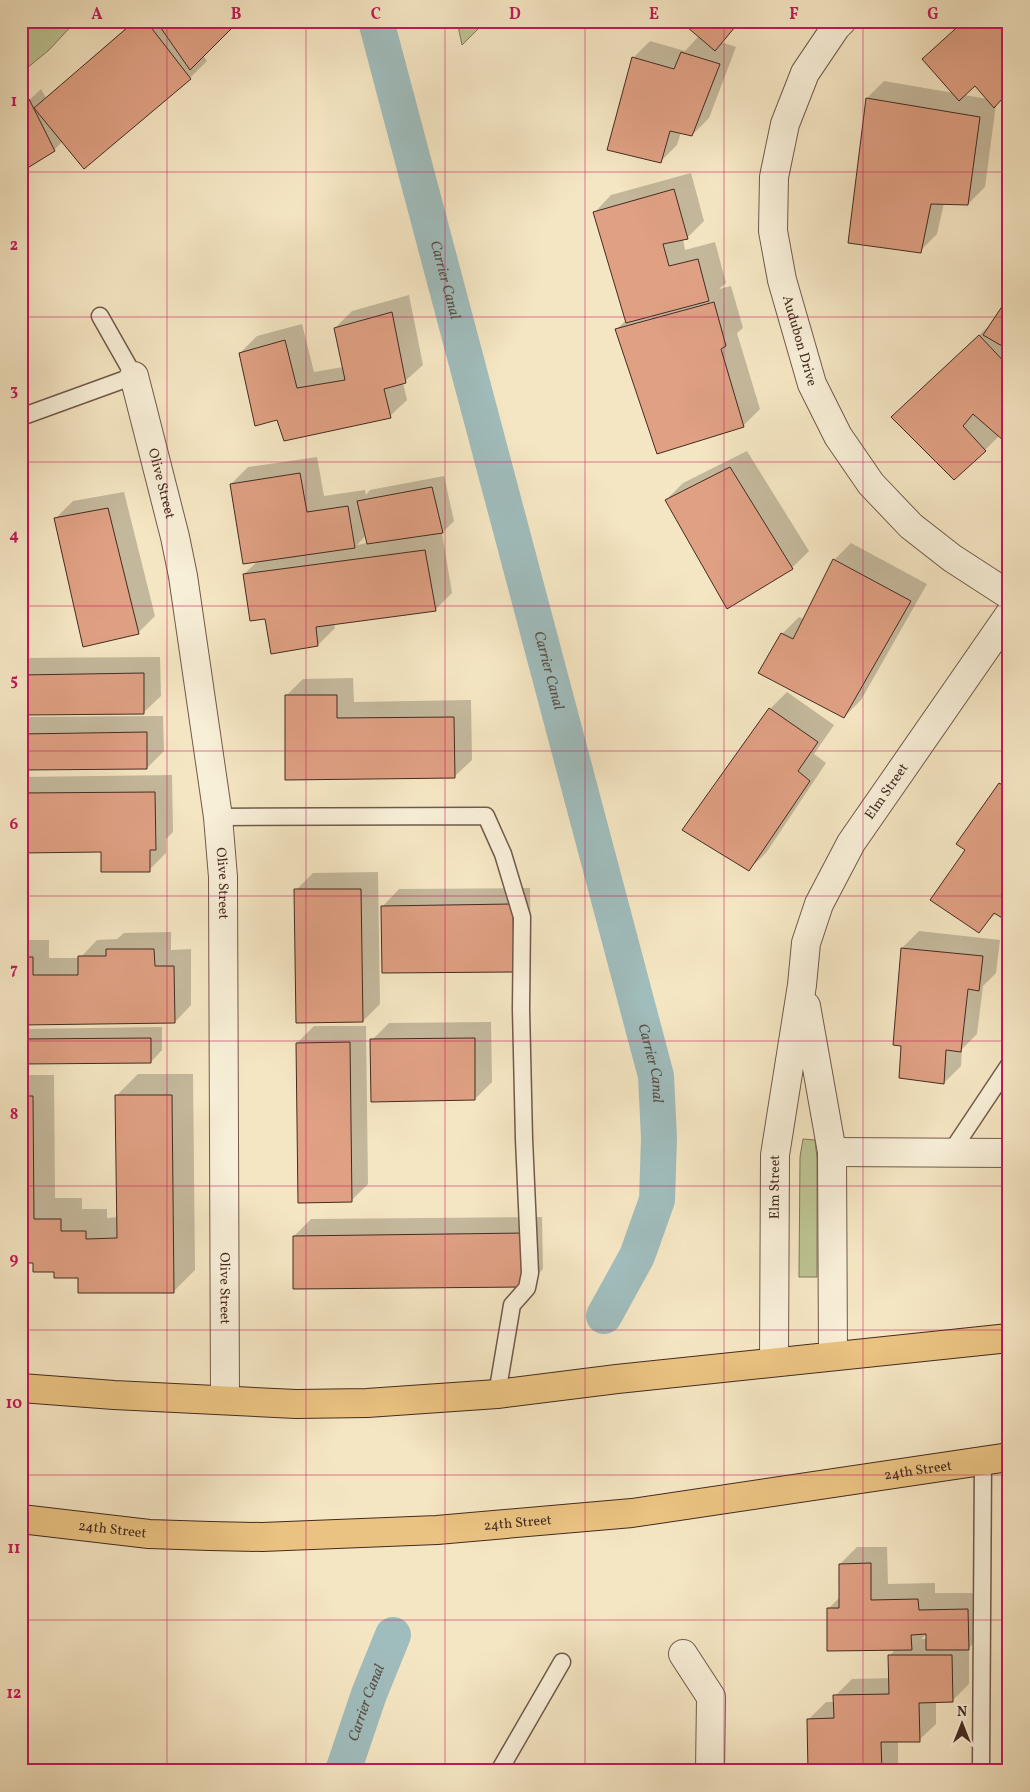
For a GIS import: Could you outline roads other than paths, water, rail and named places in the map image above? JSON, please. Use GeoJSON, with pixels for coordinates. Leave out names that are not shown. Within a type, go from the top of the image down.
{"type":"FeatureCollection","features":[{"type":"Feature","properties":{"kind":"main road"},"geometry":{"type":"LineString","coordinates":[[21,1388],[114,1395],[296,1404],[367,1404],[497,1394],[617,1379],[1009,1338]]}},
{"type":"Feature","properties":{"kind":"main road","name":"24th Street"},"geometry":{"type":"LineString","coordinates":[[21,1519],[149,1534],[210,1536],[262,1537],[437,1530],[632,1513],[996,1459]]}},
{"type":"Feature","properties":{"kind":"street","name":"Audubon Drive"},"geometry":{"type":"LineString","coordinates":[[842,21],[806,73],[785,124],[774,177],[773,232],[782,280],[812,384],[838,436],[871,484],[911,526],[952,558],[1009,595]]}},
{"type":"Feature","properties":{"kind":"street","name":"Olive Street"},"geometry":{"type":"LineString","coordinates":[[134,376],[175,537],[183,576],[218,817],[223,877],[225,1400]]}},
{"type":"Feature","properties":{"kind":"street","name":"Elm Street"},"geometry":{"type":"LineString","coordinates":[[774,1362],[775,1155],[802,985],[806,942],[819,904],[851,843],[1009,615]]}},
{"type":"Feature","properties":{"kind":"street","name":"Elm Street"},"geometry":{"type":"LineString","coordinates":[[802,985],[832,1152],[833,1356]]}},
{"type":"Feature","properties":{"kind":"street"},"geometry":{"type":"LineString","coordinates":[[832,1152],[1009,1153]]}},
{"type":"Feature","properties":{"kind":"street"},"geometry":{"type":"LineString","coordinates":[[683,1654],[711,1697],[710,1771]]}},
{"type":"Feature","properties":{"kind":"lane"},"geometry":{"type":"LineString","coordinates":[[21,417],[134,376],[100,316]]}},
{"type":"Feature","properties":{"kind":"lane"},"geometry":{"type":"LineString","coordinates":[[218,817],[486,816],[503,854],[522,917],[521,1009],[530,1273],[527,1288],[512,1305],[497,1394]]}},
{"type":"Feature","properties":{"kind":"lane"},"geometry":{"type":"LineString","coordinates":[[951,1152],[1009,1065]]}},
{"type":"Feature","properties":{"kind":"lane"},"geometry":{"type":"LineString","coordinates":[[982,1771],[996,1459]]}},
{"type":"Feature","properties":{"kind":"lane"},"geometry":{"type":"LineString","coordinates":[[499,1771],[562,1662]]}},
{"type":"Feature","properties":{"kind":"waterway","name":"Carrier Canal"},"geometry":{"type":"LineString","coordinates":[[376,21],[656,1076],[659,1138],[657,1200],[637,1256],[604,1316]]}},
{"type":"Feature","properties":{"kind":"waterway","name":"Carrier Canal"},"geometry":{"type":"LineString","coordinates":[[343,1771],[369,1694],[393,1635]]}}]}
